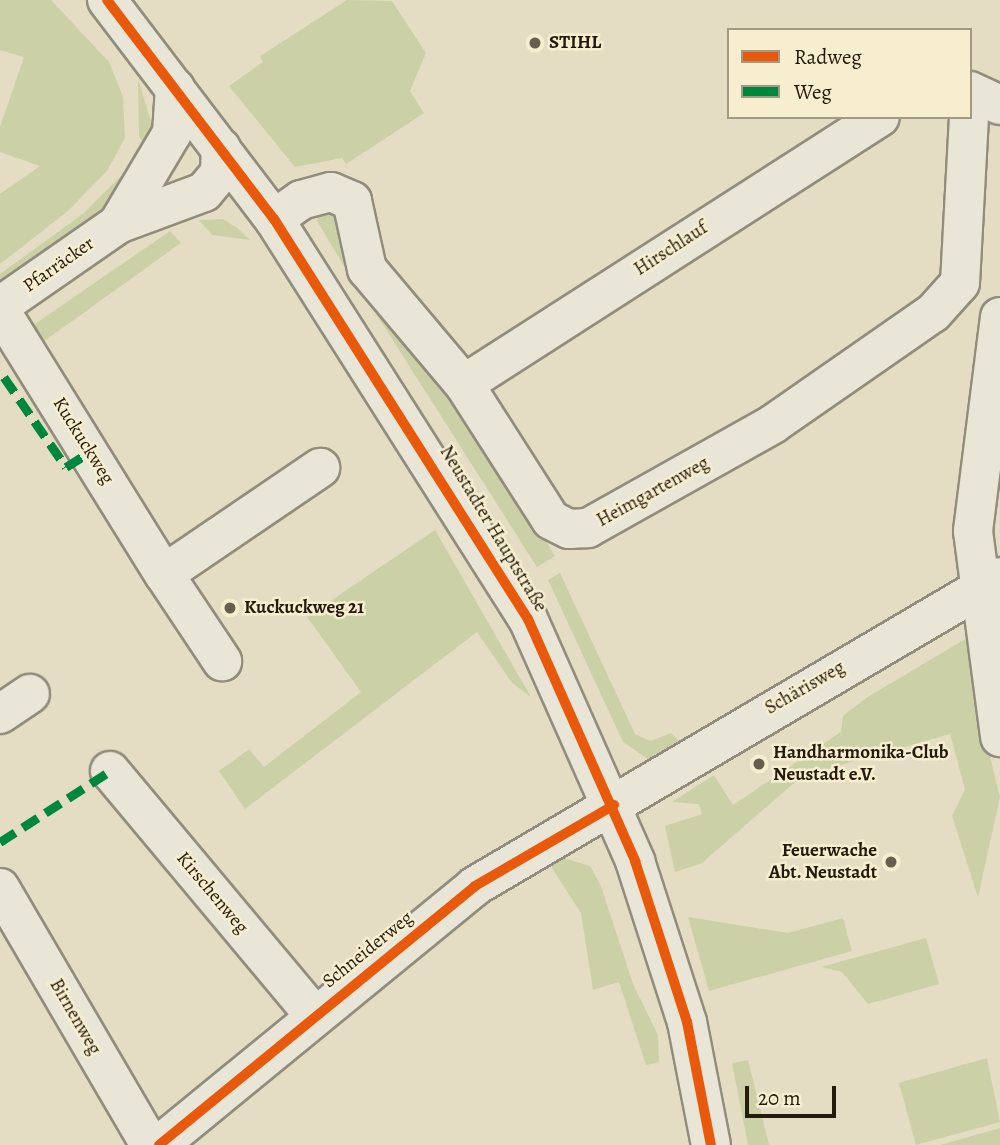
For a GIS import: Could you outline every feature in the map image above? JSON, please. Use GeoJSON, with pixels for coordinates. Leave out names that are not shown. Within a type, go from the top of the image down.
{"type":"FeatureCollection","features":[{"type":"Feature","properties":{"kind":"street","name":"Neustadter Hauptstraße"},"geometry":{"type":"LineString","coordinates":[[107,0],[269,212],[528,619],[614,805],[687,1022],[711,1145]]}},
{"type":"Feature","properties":{"kind":"street","name":"Pfarräcker"},"geometry":{"type":"LineString","coordinates":[[118,224],[152,172],[172,133],[176,88]]}},
{"type":"Feature","properties":{"kind":"street"},"geometry":{"type":"LineString","coordinates":[[972,93],[1000,106]]}},
{"type":"Feature","properties":{"kind":"street","name":"Hirschlauf"},"geometry":{"type":"LineString","coordinates":[[464,384],[877,119]]}},
{"type":"Feature","properties":{"kind":"street","name":"Heimgartenweg"},"geometry":{"type":"LineString","coordinates":[[269,212],[331,192],[352,201],[367,269],[464,384],[551,520],[569,529],[588,528],[773,424],[933,313],[960,284],[969,119]]}},
{"type":"Feature","properties":{"kind":"street"},"geometry":{"type":"LineString","coordinates":[[152,172],[200,149],[221,148],[220,173],[204,192],[269,212]]}},
{"type":"Feature","properties":{"kind":"street","name":"Pfarräcker"},"geometry":{"type":"LineString","coordinates":[[0,308],[118,224],[204,192]]}},
{"type":"Feature","properties":{"kind":"street","name":"Kuckuckweg"},"geometry":{"type":"LineString","coordinates":[[0,308],[164,574],[222,662]]}},
{"type":"Feature","properties":{"kind":"street"},"geometry":{"type":"LineString","coordinates":[[1000,317],[973,531],[992,582],[1000,737]]}},
{"type":"Feature","properties":{"kind":"street"},"geometry":{"type":"LineString","coordinates":[[164,574],[320,468]]}},
{"type":"Feature","properties":{"kind":"street","name":"Schärisweg"},"geometry":{"type":"LineString","coordinates":[[614,805],[992,582]]}},
{"type":"Feature","properties":{"kind":"street","name":"Kirschenweg"},"geometry":{"type":"LineString","coordinates":[[110,771],[314,1015]]}},
{"type":"Feature","properties":{"kind":"street","name":"Schneiderweg"},"geometry":{"type":"LineString","coordinates":[[159,1145],[314,1015],[475,886],[614,805]]}},
{"type":"Feature","properties":{"kind":"street","name":"Birnenweg"},"geometry":{"type":"LineString","coordinates":[[0,888],[150,1145]]}},
{"type":"Feature","properties":{"kind":"green space"},"geometry":{"type":"Polygon","coordinates":[[[0,0],[51,0],[109,62],[123,97],[125,138],[107,171],[68,211],[0,264],[0,194],[40,166],[0,152],[0,127],[24,57],[0,50],[0,0]]]}},
{"type":"Feature","properties":{"kind":"green space"},"geometry":{"type":"Polygon","coordinates":[[[347,0],[392,1],[426,53],[410,91],[424,113],[346,164],[342,158],[295,167],[229,86],[263,62],[260,56],[347,0]]]}},
{"type":"Feature","properties":{"kind":"green space"},"geometry":{"type":"Polygon","coordinates":[[[138,79],[154,131],[148,150],[139,137],[138,79]]]}},
{"type":"Feature","properties":{"kind":"green space"},"geometry":{"type":"Polygon","coordinates":[[[121,176],[114,205],[0,292],[0,274],[84,213],[121,176]]]}},
{"type":"Feature","properties":{"kind":"green space"},"geometry":{"type":"Polygon","coordinates":[[[337,207],[350,263],[344,266],[317,221],[320,211],[337,207]]]}},
{"type":"Feature","properties":{"kind":"green space"},"geometry":{"type":"Polygon","coordinates":[[[223,219],[250,240],[212,235],[199,220],[223,219]]]}},
{"type":"Feature","properties":{"kind":"green space"},"geometry":{"type":"Polygon","coordinates":[[[170,231],[181,243],[36,347],[35,324],[170,231]]]}},
{"type":"Feature","properties":{"kind":"green space"},"geometry":{"type":"Polygon","coordinates":[[[378,306],[467,410],[555,556],[537,567],[373,309],[378,306]]]}},
{"type":"Feature","properties":{"kind":"green space"},"geometry":{"type":"Polygon","coordinates":[[[435,530],[531,697],[512,683],[477,632],[245,809],[219,771],[249,749],[264,767],[361,692],[307,617],[435,530]]]}},
{"type":"Feature","properties":{"kind":"green space"},"geometry":{"type":"Polygon","coordinates":[[[560,573],[635,734],[650,741],[671,733],[679,741],[648,759],[623,742],[548,580],[560,573]]]}},
{"type":"Feature","properties":{"kind":"green space"},"geometry":{"type":"Polygon","coordinates":[[[967,638],[979,642],[980,717],[1000,797],[978,897],[952,816],[965,789],[950,734],[802,776],[702,863],[675,872],[665,826],[702,814],[699,804],[672,802],[714,775],[733,805],[841,732],[843,716],[866,698],[967,638]]]}},
{"type":"Feature","properties":{"kind":"green space"},"geometry":{"type":"Polygon","coordinates":[[[564,858],[590,866],[601,886],[633,984],[658,1035],[659,1062],[646,1065],[619,982],[593,990],[581,913],[552,868],[553,861],[564,858]]]}},
{"type":"Feature","properties":{"kind":"green space"},"geometry":{"type":"Polygon","coordinates":[[[688,917],[788,933],[843,918],[852,951],[709,991],[688,917]]]}},
{"type":"Feature","properties":{"kind":"green space"},"geometry":{"type":"Polygon","coordinates":[[[926,938],[939,984],[868,1004],[842,972],[821,967],[926,938]]]}},
{"type":"Feature","properties":{"kind":"green space"},"geometry":{"type":"Polygon","coordinates":[[[987,1058],[1000,1122],[916,1145],[899,1083],[987,1058]]]}},
{"type":"Feature","properties":{"kind":"green space"},"geometry":{"type":"Polygon","coordinates":[[[748,1060],[769,1145],[748,1145],[732,1063],[748,1060]]]}},
{"type":"Feature","properties":{"kind":"green space"},"geometry":{"type":"Polygon","coordinates":[[[1000,1128],[1000,1145],[940,1145],[1000,1128]]]}},
{"type":"Feature","properties":{"kind":"marked path"},"geometry":{"type":"LineString","coordinates":[[4,377],[66,467],[90,452]]}},
{"type":"Feature","properties":{"kind":"marked path"},"geometry":{"type":"LineString","coordinates":[[0,842],[110,771]]}},
{"type":"Feature","properties":{"kind":"cycle path"},"geometry":{"type":"LineString","coordinates":[[107,0],[274,219],[528,619],[635,861],[687,1022],[711,1145]]}},
{"type":"Feature","properties":{"kind":"cycle path"},"geometry":{"type":"LineString","coordinates":[[159,1145],[475,886],[614,805]]}},
{"type":"Feature","properties":{"kind":"place","name":"STIHL"},"geometry":{"type":"Point","coordinates":[535,43]}},
{"type":"Feature","properties":{"kind":"place","name":"Kuckuckweg 21"},"geometry":{"type":"Point","coordinates":[230,608]}},
{"type":"Feature","properties":{"kind":"place","name":"Handharmonika-Club Neustadt e.V."},"geometry":{"type":"Point","coordinates":[759,764]}},
{"type":"Feature","properties":{"kind":"place","name":"Feuerwache Abt. Neustadt"},"geometry":{"type":"Point","coordinates":[891,862]}}]}
